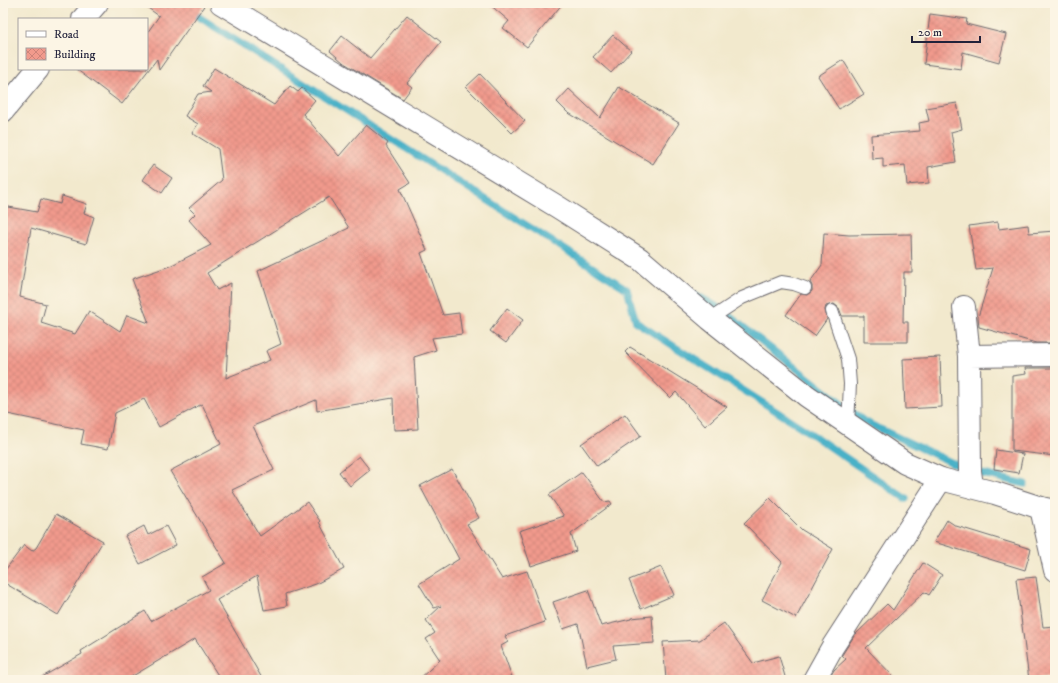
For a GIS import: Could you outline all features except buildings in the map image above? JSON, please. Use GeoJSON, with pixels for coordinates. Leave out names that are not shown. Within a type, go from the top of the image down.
{"type":"FeatureCollection","features":[{"type":"Feature","properties":{"kind":"main road"},"geometry":{"type":"LineString","coordinates":[[84,18],[97,3]]}},
{"type":"Feature","properties":{"kind":"main road"},"geometry":{"type":"LineString","coordinates":[[221,3],[558,207],[640,259],[710,319],[808,396],[905,463],[941,479],[972,486],[1048,509],[1055,570]]}},
{"type":"Feature","properties":{"kind":"main road"},"geometry":{"type":"LineString","coordinates":[[3,111],[37,70]]}},
{"type":"Feature","properties":{"kind":"main road"},"geometry":{"type":"LineString","coordinates":[[964,307],[969,356],[970,471],[972,486]]}},
{"type":"Feature","properties":{"kind":"main road"},"geometry":{"type":"LineString","coordinates":[[969,356],[1055,355]]}},
{"type":"Feature","properties":{"kind":"main road"},"geometry":{"type":"LineString","coordinates":[[814,680],[832,646],[941,479]]}},
{"type":"Feature","properties":{"kind":"lane"},"geometry":{"type":"LineString","coordinates":[[710,319],[742,298],[781,282],[794,284],[805,288]]}},
{"type":"Feature","properties":{"kind":"lane"},"geometry":{"type":"LineString","coordinates":[[832,311],[848,359],[850,384],[848,425]]}},
{"type":"Feature","properties":{"kind":"waterway"},"geometry":{"type":"LineString","coordinates":[[177,3],[627,289],[636,322],[801,427],[906,499]]}},
{"type":"Feature","properties":{"kind":"waterway"},"geometry":{"type":"LineString","coordinates":[[697,295],[716,306]]}},
{"type":"Feature","properties":{"kind":"waterway"},"geometry":{"type":"LineString","coordinates":[[728,315],[865,422],[970,471],[1025,484]]}}]}
